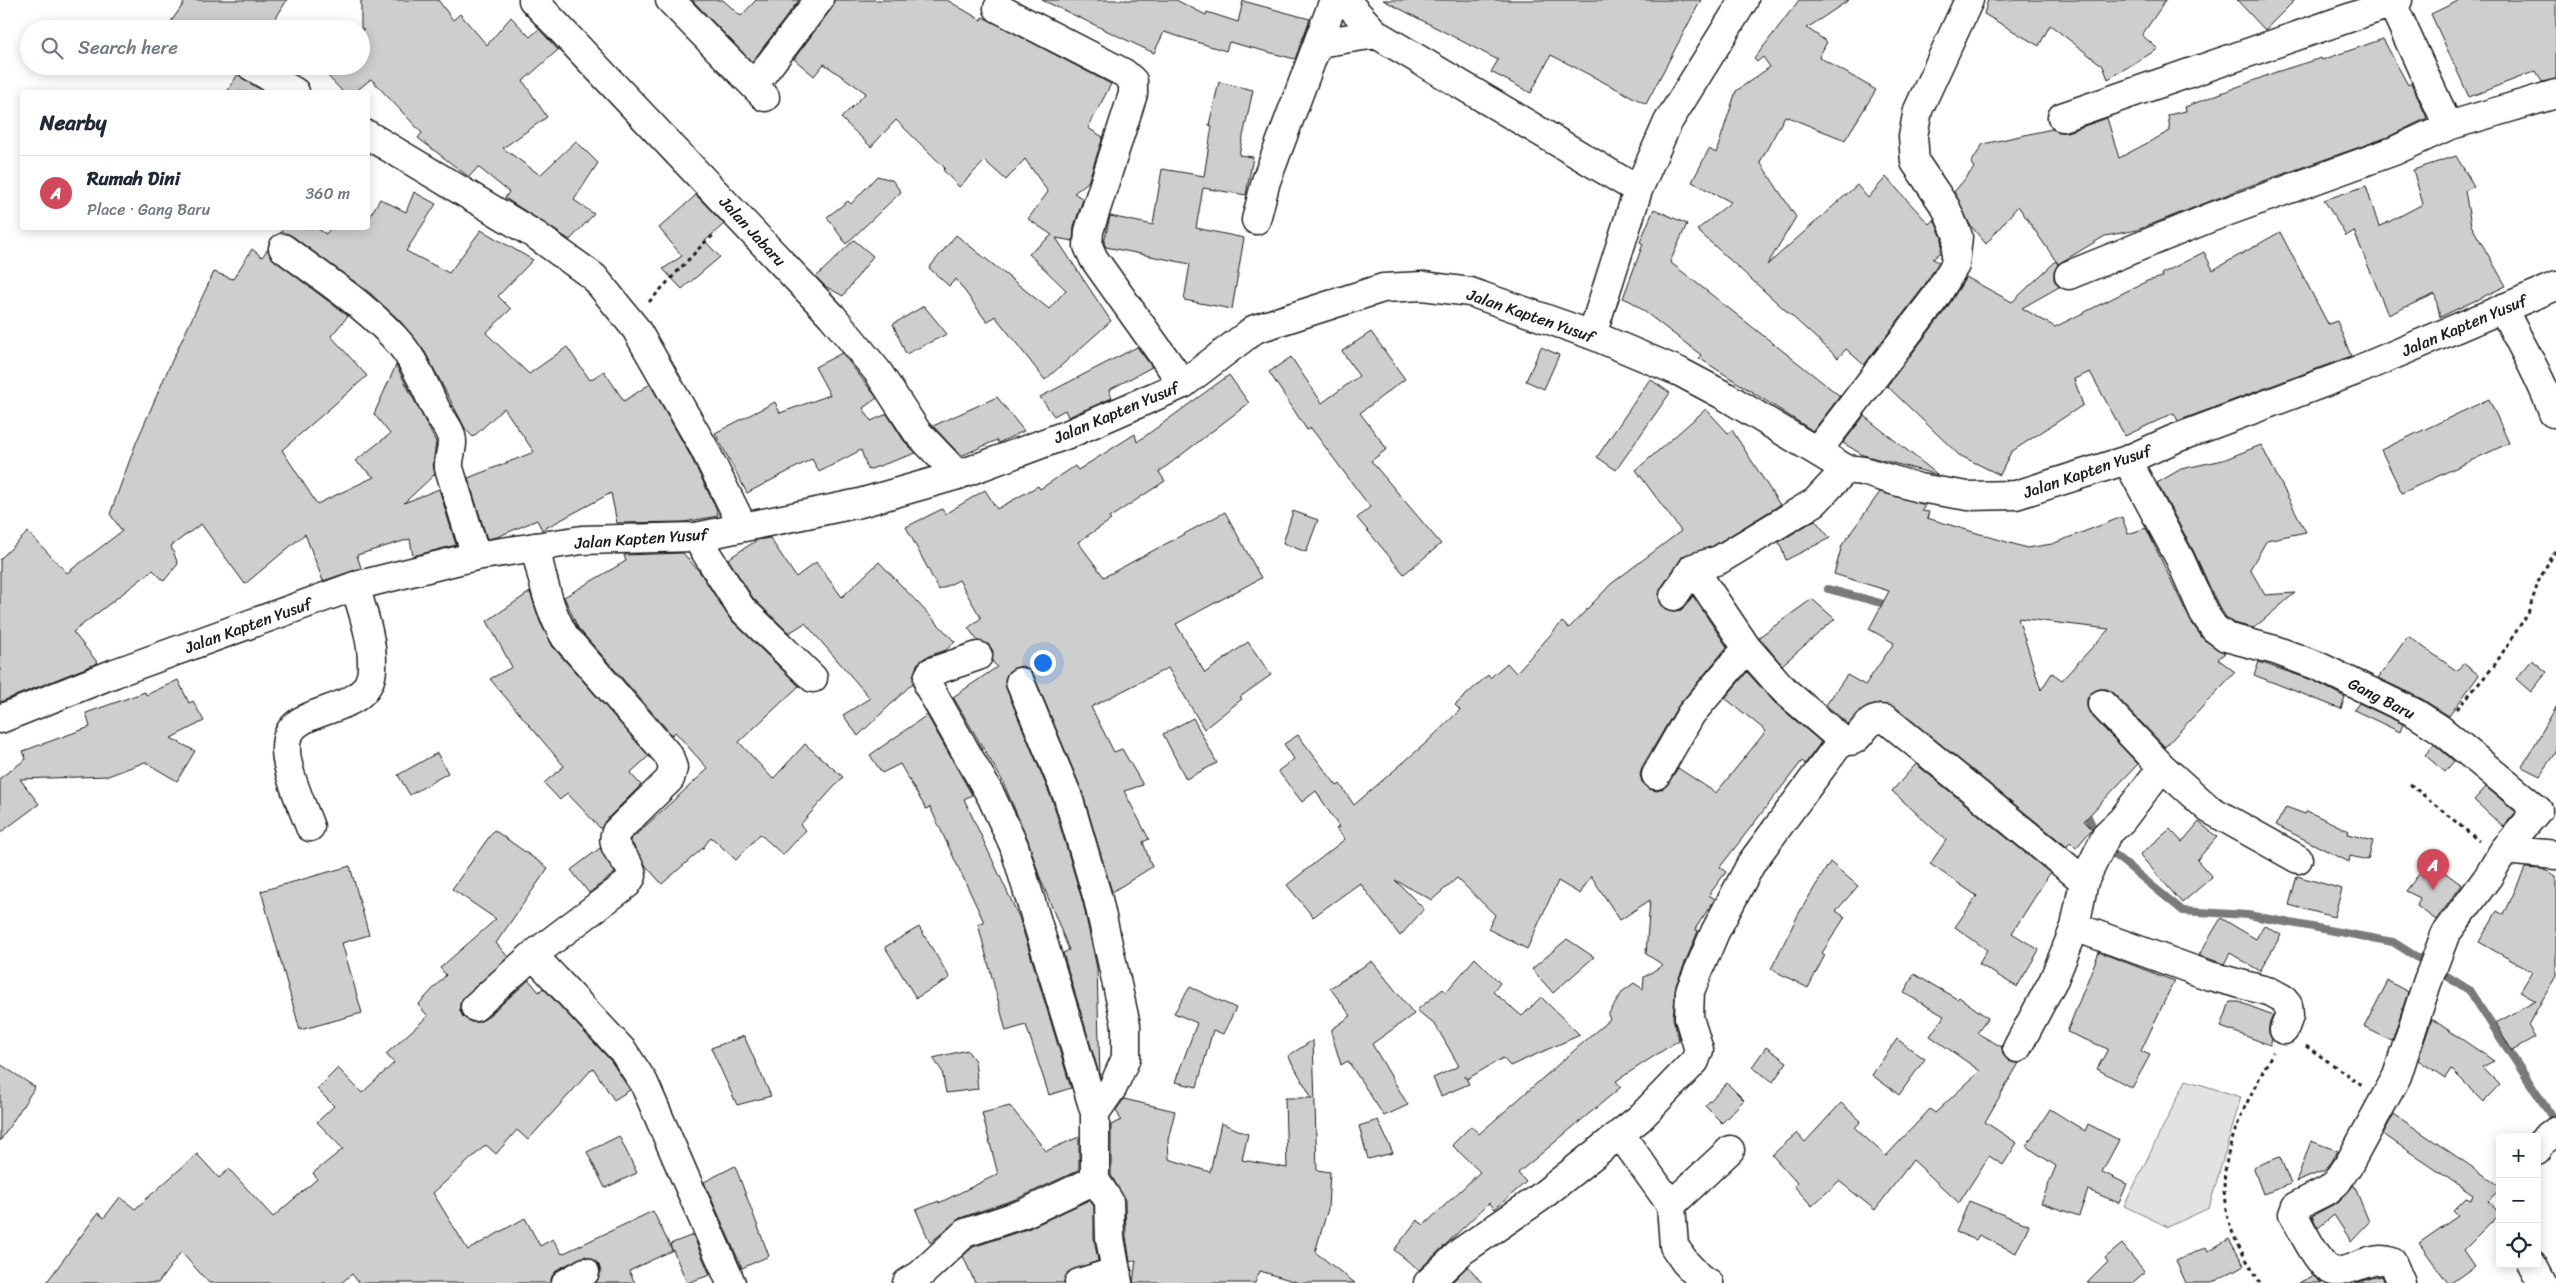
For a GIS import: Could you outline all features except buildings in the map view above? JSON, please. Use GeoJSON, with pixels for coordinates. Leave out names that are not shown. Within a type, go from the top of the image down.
{"type":"FeatureCollection","features":[{"type":"Feature","properties":{"kind":"street","name":"Jalan Jabaru"},"geometry":{"type":"LineString","coordinates":[[533,0],[739,216],[855,342],[917,432],[958,475]]}},
{"type":"Feature","properties":{"kind":"street"},"geometry":{"type":"LineString","coordinates":[[670,0],[760,91],[818,0]]}},
{"type":"Feature","properties":{"kind":"street"},"geometry":{"type":"LineString","coordinates":[[1256,220],[1266,181],[1334,0]]}},
{"type":"Feature","properties":{"kind":"street"},"geometry":{"type":"LineString","coordinates":[[1345,0],[1376,34],[1638,190]]}},
{"type":"Feature","properties":{"kind":"street"},"geometry":{"type":"LineString","coordinates":[[1592,335],[1638,190],[1668,122],[1744,0]]}},
{"type":"Feature","properties":{"kind":"street"},"geometry":{"type":"LineString","coordinates":[[1818,450],[1935,298],[1955,265],[1958,236],[1946,208],[1915,162],[1913,136],[1918,110],[1969,0]]}},
{"type":"Feature","properties":{"kind":"street"},"geometry":{"type":"LineString","coordinates":[[2062,116],[2395,1],[2448,126]]}},
{"type":"Feature","properties":{"kind":"street"},"geometry":{"type":"LineString","coordinates":[[994,3],[1124,72],[1133,81],[1133,94],[1089,231],[1088,246],[1094,259],[1183,384]]}},
{"type":"Feature","properties":{"kind":"street"},"geometry":{"type":"LineString","coordinates":[[1319,42],[1376,34]]}},
{"type":"Feature","properties":{"kind":"street"},"geometry":{"type":"LineString","coordinates":[[266,75],[292,90]]}},
{"type":"Feature","properties":{"kind":"street"},"geometry":{"type":"LineString","coordinates":[[2069,275],[2212,217],[2394,151],[2448,126],[2556,94]]}},
{"type":"Feature","properties":{"kind":"street"},"geometry":{"type":"LineString","coordinates":[[370,136],[537,236],[594,277],[631,322],[704,448],[743,526]]}},
{"type":"Feature","properties":{"kind":"street"},"geometry":{"type":"LineString","coordinates":[[283,248],[368,313],[402,345],[416,367],[443,418],[452,442],[448,459],[449,468],[476,556]]}},
{"type":"Feature","properties":{"kind":"street","name":"Jalan Kapten Yusuf"},"geometry":{"type":"LineString","coordinates":[[0,719],[115,673],[355,586],[476,556],[582,540],[696,537],[860,503],[958,475],[1071,433],[1183,384],[1256,329],[1342,299],[1383,288],[1423,286],[1470,292],[1592,335],[1680,372],[1818,450],[1846,469],[1864,471],[1919,488],[1968,496],[2016,495],[2127,460],[2174,439],[2358,370],[2556,286]]}},
{"type":"Feature","properties":{"kind":"street"},"geometry":{"type":"LineString","coordinates":[[2503,308],[2524,353],[2544,386],[2554,412]]}},
{"type":"Feature","properties":{"kind":"street","name":"Gang Baru"},"geometry":{"type":"LineString","coordinates":[[2127,460],[2180,559],[2204,614],[2214,628],[2226,637],[2276,650],[2318,666],[2387,698],[2440,730],[2538,810],[2502,854],[2445,934],[2397,1076],[2385,1101],[2337,1182],[2316,1197],[2296,1206],[2293,1214],[2315,1253],[2329,1269],[2337,1271],[2374,1259],[2384,1259],[2392,1262],[2401,1283]]}},
{"type":"Feature","properties":{"kind":"street"},"geometry":{"type":"LineString","coordinates":[[1674,596],[1693,568],[1719,560],[1815,502],[1846,469]]}},
{"type":"Feature","properties":{"kind":"street"},"geometry":{"type":"LineString","coordinates":[[696,537],[741,608],[813,678]]}},
{"type":"Feature","properties":{"kind":"street"},"geometry":{"type":"LineString","coordinates":[[476,1007],[533,955],[627,884],[632,876],[632,867],[614,845],[613,839],[616,832],[670,779],[673,768],[669,756],[565,637],[555,621],[549,605],[535,547]]}},
{"type":"Feature","properties":{"kind":"street"},"geometry":{"type":"LineString","coordinates":[[1693,568],[1746,648],[1785,691],[1842,740],[1852,742],[1855,740],[1869,721],[1878,718],[1887,720],[2089,871]]}},
{"type":"Feature","properties":{"kind":"street"},"geometry":{"type":"LineString","coordinates":[[310,828],[286,758],[286,738],[299,722],[357,698],[369,685],[372,670],[370,638],[355,586]]}},
{"type":"Feature","properties":{"kind":"street"},"geometry":{"type":"LineString","coordinates":[[1656,775],[1690,714],[1746,648]]}},
{"type":"Feature","properties":{"kind":"street"},"geometry":{"type":"LineString","coordinates":[[978,656],[931,672],[928,678],[929,686],[991,796],[1014,846],[1096,1113],[1095,1180],[1109,1201],[1110,1238],[1117,1277],[1079,1283]]}},
{"type":"Feature","properties":{"kind":"street"},"geometry":{"type":"LineString","coordinates":[[1020,682],[1068,797],[1098,899],[1126,1025],[1126,1058],[1113,1087],[1096,1113]]}},
{"type":"Feature","properties":{"kind":"street"},"geometry":{"type":"LineString","coordinates":[[2102,704],[2162,767],[2209,809],[2298,859]]}},
{"type":"Feature","properties":{"kind":"street"},"geometry":{"type":"LineString","coordinates":[[1428,1283],[1462,1251],[1538,1199],[1640,1118],[1695,1061],[1699,1050],[1689,1018],[1690,991],[1715,932],[1752,862],[1842,740]]}},
{"type":"Feature","properties":{"kind":"street"},"geometry":{"type":"LineString","coordinates":[[2017,1048],[2054,979],[2075,927],[2089,871],[2107,834],[2122,820],[2162,767]]}},
{"type":"Feature","properties":{"kind":"street"},"geometry":{"type":"LineString","coordinates":[[2502,854],[2556,855]]}},
{"type":"Feature","properties":{"kind":"street"},"geometry":{"type":"LineString","coordinates":[[2075,927],[2210,976],[2271,992],[2282,998],[2288,1005],[2289,1016],[2284,1030]]}},
{"type":"Feature","properties":{"kind":"street"},"geometry":{"type":"LineString","coordinates":[[533,955],[624,1051],[634,1066],[644,1083],[731,1283]]}},
{"type":"Feature","properties":{"kind":"street"},"geometry":{"type":"LineString","coordinates":[[1620,1134],[1671,1205],[1674,1246],[1690,1267],[1708,1283]]}},
{"type":"Feature","properties":{"kind":"street"},"geometry":{"type":"LineString","coordinates":[[1671,1205],[1730,1150]]}},
{"type":"Feature","properties":{"kind":"street"},"geometry":{"type":"LineString","coordinates":[[907,1283],[920,1275],[965,1233],[1025,1213],[1095,1180]]}},
{"type":"Feature","properties":{"kind":"street"},"geometry":{"type":"LineString","coordinates":[[2534,1268],[2542,1283]]}},
{"type":"Feature","properties":{"kind":"path"},"geometry":{"type":"LineString","coordinates":[[631,322],[704,242],[739,216]]}},
{"type":"Feature","properties":{"kind":"path"},"geometry":{"type":"LineString","coordinates":[[2440,730],[2494,666],[2528,613],[2539,580],[2556,550]]}},
{"type":"Feature","properties":{"kind":"path"},"geometry":{"type":"LineString","coordinates":[[2410,784],[2502,854]]}},
{"type":"Feature","properties":{"kind":"path"},"geometry":{"type":"LineString","coordinates":[[2260,1283],[2230,1226],[2224,1200],[2222,1174],[2232,1138],[2284,1030],[2385,1101]]}},
{"type":"Feature","properties":{"kind":"shaded area"},"geometry":{"type":"Polygon","coordinates":[[[2186,1080],[2241,1097],[2209,1208],[2168,1227],[2124,1206],[2186,1080]]]}},
{"type":"Feature","properties":{"kind":"waterway"},"geometry":{"type":"LineString","coordinates":[[1828,589],[1892,606]]}},
{"type":"Feature","properties":{"kind":"waterway"},"geometry":{"type":"LineString","coordinates":[[2084,808],[2098,838]]}},
{"type":"Feature","properties":{"kind":"waterway"},"geometry":{"type":"LineString","coordinates":[[2105,847],[2183,911],[2248,915],[2393,942],[2469,990],[2556,1123]]}},
{"type":"Feature","properties":{"kind":"place","name":"Rumah Dini"},"geometry":{"type":"Point","coordinates":[2433,890]}}]}
